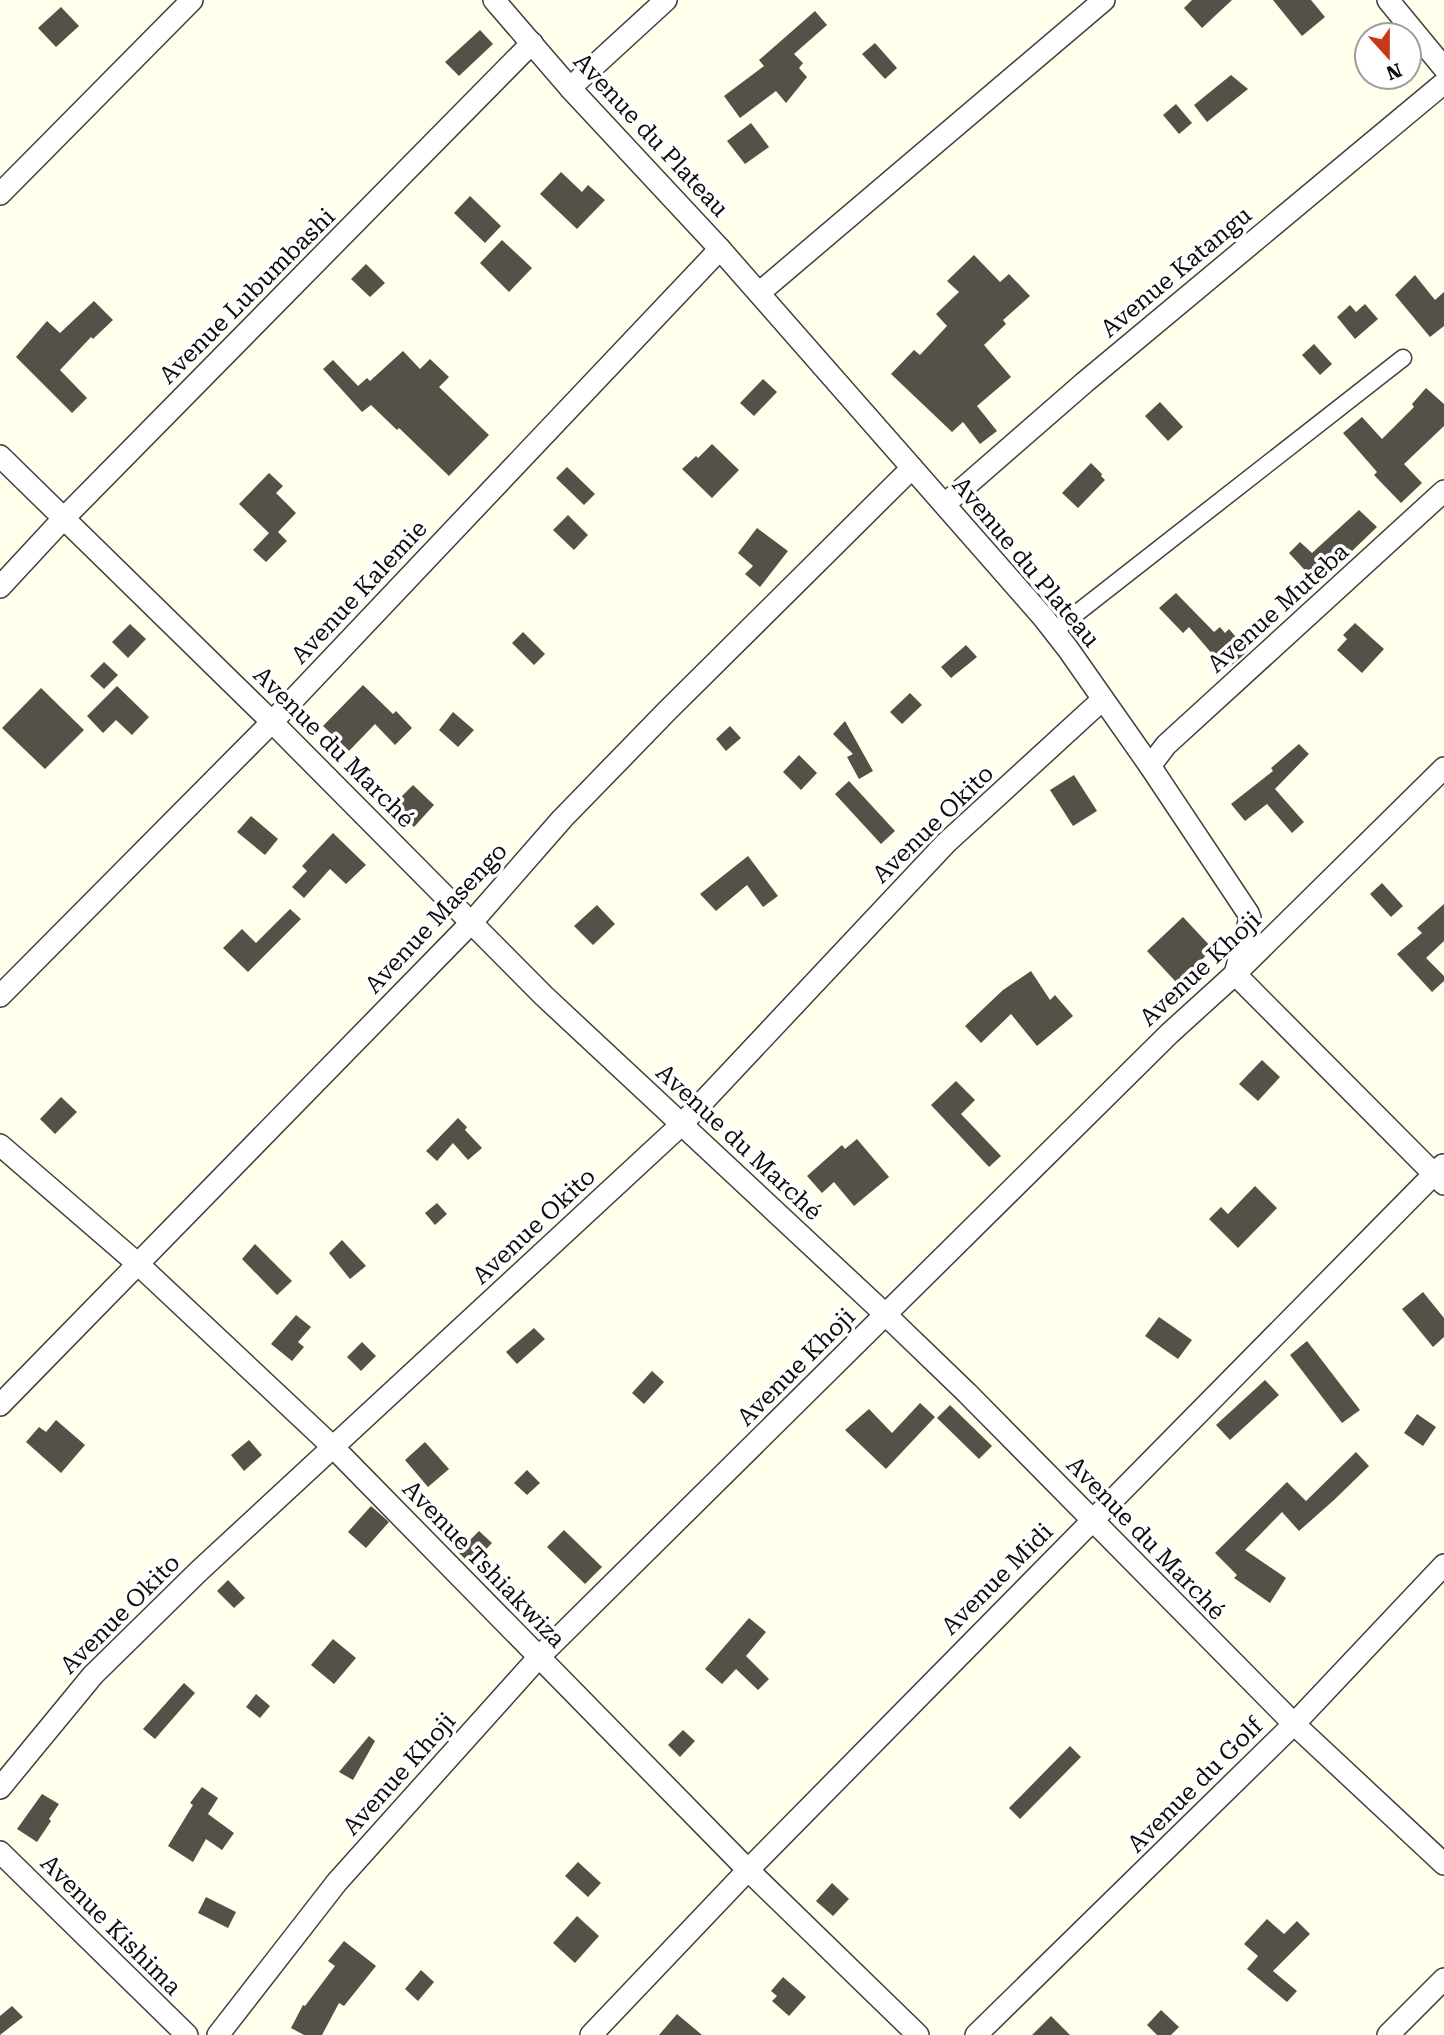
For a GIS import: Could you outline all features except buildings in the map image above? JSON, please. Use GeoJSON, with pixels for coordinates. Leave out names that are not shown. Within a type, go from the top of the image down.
{"type":"FeatureCollection","features":[{"type":"Feature","properties":{"kind":"street"},"geometry":{"type":"LineString","coordinates":[[0,194],[192,0]]}},
{"type":"Feature","properties":{"kind":"street","name":"Avenue du Plateau"},"geometry":{"type":"LineString","coordinates":[[494,0],[570,88],[720,249],[1054,631],[1150,766],[1248,913],[1250,918],[1235,974]]}},
{"type":"Feature","properties":{"kind":"street"},"geometry":{"type":"LineString","coordinates":[[570,88],[666,0]]}},
{"type":"Feature","properties":{"kind":"street"},"geometry":{"type":"LineString","coordinates":[[759,293],[1104,0]]}},
{"type":"Feature","properties":{"kind":"street"},"geometry":{"type":"LineString","coordinates":[[1388,0],[1444,68]]}},
{"type":"Feature","properties":{"kind":"street","name":"Avenue Lubumbashi"},"geometry":{"type":"LineString","coordinates":[[0,587],[63,519],[532,43]]}},
{"type":"Feature","properties":{"kind":"street","name":"Avenue Katangu"},"geometry":{"type":"LineString","coordinates":[[945,505],[1076,391],[1444,83]]}},
{"type":"Feature","properties":{"kind":"street","name":"Avenue Kalemie"},"geometry":{"type":"LineString","coordinates":[[0,996],[272,722],[720,249]]}},
{"type":"Feature","properties":{"kind":"street"},"geometry":{"type":"LineString","coordinates":[[1054,631],[1403,358]]}},
{"type":"Feature","properties":{"kind":"street","name":"Avenue du Marché"},"geometry":{"type":"LineString","coordinates":[[0,456],[272,722],[544,996],[886,1315],[1294,1724],[1444,1864]]}},
{"type":"Feature","properties":{"kind":"street","name":"Avenue Masengo"},"geometry":{"type":"LineString","coordinates":[[0,1405],[472,922],[562,819],[629,749],[912,468]]}},
{"type":"Feature","properties":{"kind":"street","name":"Avenue Muteba"},"geometry":{"type":"LineString","coordinates":[[1150,766],[1166,745],[1444,491]]}},
{"type":"Feature","properties":{"kind":"street","name":"Avenue Okito"},"geometry":{"type":"LineString","coordinates":[[0,1788],[93,1675],[199,1571],[682,1124],[946,843],[1102,700]]}},
{"type":"Feature","properties":{"kind":"street","name":"Avenue Khoji"},"geometry":{"type":"LineString","coordinates":[[218,2035],[337,1882],[538,1658],[1170,1033],[1235,974],[1444,768]]}},
{"type":"Feature","properties":{"kind":"street"},"geometry":{"type":"LineString","coordinates":[[1235,974],[1441,1174]]}},
{"type":"Feature","properties":{"kind":"street","name":"Avenue Tshiakwiza"},"geometry":{"type":"LineString","coordinates":[[0,1145],[138,1264],[334,1448],[748,1870],[918,2035]]}},
{"type":"Feature","properties":{"kind":"street","name":"Avenue Midi"},"geometry":{"type":"LineString","coordinates":[[591,2035],[748,1870],[1091,1521],[1441,1174]]}},
{"type":"Feature","properties":{"kind":"street","name":"Avenue du Golf"},"geometry":{"type":"LineString","coordinates":[[976,2035],[1294,1724],[1444,1566]]}},
{"type":"Feature","properties":{"kind":"street","name":"Avenue Kishima"},"geometry":{"type":"LineString","coordinates":[[0,1852],[187,2035]]}},
{"type":"Feature","properties":{"kind":"street"},"geometry":{"type":"LineString","coordinates":[[1388,2035],[1444,1979]]}}]}
